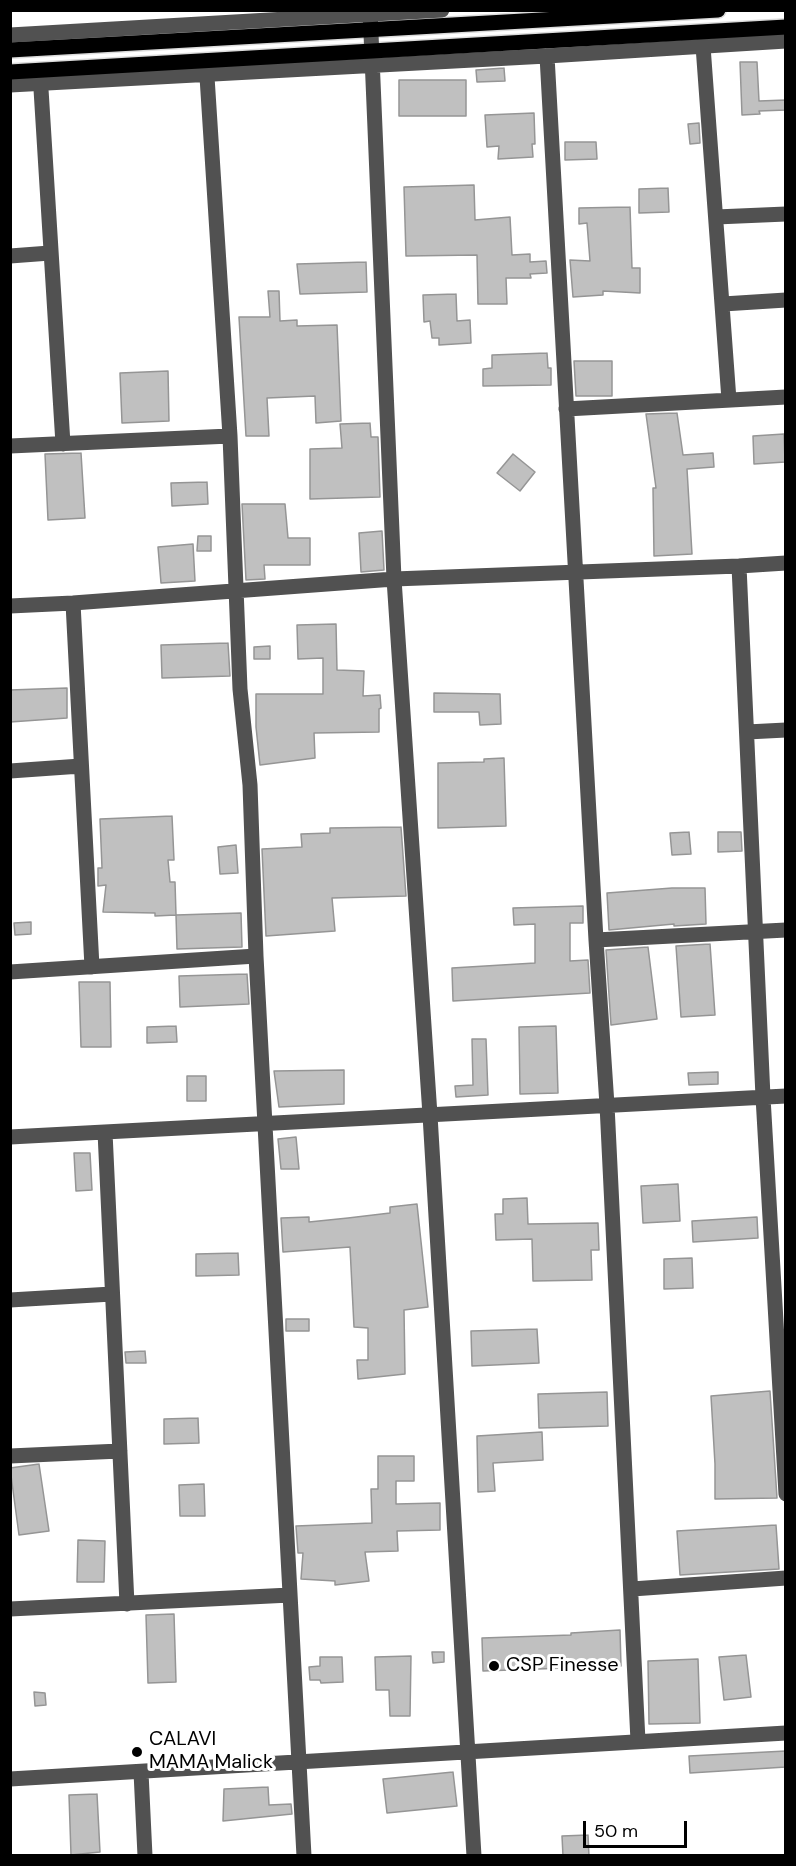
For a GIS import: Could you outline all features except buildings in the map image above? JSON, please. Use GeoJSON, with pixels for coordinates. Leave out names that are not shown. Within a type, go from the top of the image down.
{"type":"FeatureCollection","features":[{"type":"Feature","properties":{"kind":"main road"},"geometry":{"type":"LineString","coordinates":[[10,50],[370,18],[718,10]]}},
{"type":"Feature","properties":{"kind":"main road"},"geometry":{"type":"LineString","coordinates":[[10,72],[40,76],[372,59],[786,27]]}},
{"type":"Feature","properties":{"kind":"street"},"geometry":{"type":"LineString","coordinates":[[10,35],[204,17],[370,18],[442,10]]}},
{"type":"Feature","properties":{"kind":"street"},"geometry":{"type":"LineString","coordinates":[[370,18],[394,579],[430,1115],[474,1856]]}},
{"type":"Feature","properties":{"kind":"street"},"geometry":{"type":"LineString","coordinates":[[372,59],[547,57],[786,41]]}},
{"type":"Feature","properties":{"kind":"street"},"geometry":{"type":"LineString","coordinates":[[704,46],[729,400]]}},
{"type":"Feature","properties":{"kind":"street"},"geometry":{"type":"LineString","coordinates":[[547,57],[607,1105],[638,1741]]}},
{"type":"Feature","properties":{"kind":"street"},"geometry":{"type":"LineString","coordinates":[[206,68],[230,436],[240,688],[250,785],[264,1123],[304,1856]]}},
{"type":"Feature","properties":{"kind":"street"},"geometry":{"type":"LineString","coordinates":[[10,85],[40,76],[63,444]]}},
{"type":"Feature","properties":{"kind":"street"},"geometry":{"type":"LineString","coordinates":[[716,218],[786,214]]}},
{"type":"Feature","properties":{"kind":"street"},"geometry":{"type":"LineString","coordinates":[[10,256],[50,253]]}},
{"type":"Feature","properties":{"kind":"street"},"geometry":{"type":"LineString","coordinates":[[723,303],[786,300]]}},
{"type":"Feature","properties":{"kind":"street"},"geometry":{"type":"LineString","coordinates":[[566,409],[786,397]]}},
{"type":"Feature","properties":{"kind":"street"},"geometry":{"type":"LineString","coordinates":[[10,446],[230,436]]}},
{"type":"Feature","properties":{"kind":"street"},"geometry":{"type":"LineString","coordinates":[[10,606],[394,579],[739,566],[786,562]]}},
{"type":"Feature","properties":{"kind":"street"},"geometry":{"type":"LineString","coordinates":[[739,566],[763,1097],[779,1256],[786,1494]]}},
{"type":"Feature","properties":{"kind":"street"},"geometry":{"type":"LineString","coordinates":[[73,603],[92,967]]}},
{"type":"Feature","properties":{"kind":"street"},"geometry":{"type":"LineString","coordinates":[[747,732],[786,730]]}},
{"type":"Feature","properties":{"kind":"street"},"geometry":{"type":"LineString","coordinates":[[10,771],[81,766]]}},
{"type":"Feature","properties":{"kind":"street"},"geometry":{"type":"LineString","coordinates":[[596,940],[786,930]]}},
{"type":"Feature","properties":{"kind":"street"},"geometry":{"type":"LineString","coordinates":[[10,972],[256,956]]}},
{"type":"Feature","properties":{"kind":"street"},"geometry":{"type":"LineString","coordinates":[[10,1137],[786,1096]]}},
{"type":"Feature","properties":{"kind":"street"},"geometry":{"type":"LineString","coordinates":[[105,1132],[127,1604]]}},
{"type":"Feature","properties":{"kind":"street"},"geometry":{"type":"LineString","coordinates":[[10,1300],[112,1294]]}},
{"type":"Feature","properties":{"kind":"street"},"geometry":{"type":"LineString","coordinates":[[10,1456],[120,1451]]}},
{"type":"Feature","properties":{"kind":"street"},"geometry":{"type":"LineString","coordinates":[[632,1589],[786,1578]]}},
{"type":"Feature","properties":{"kind":"street"},"geometry":{"type":"LineString","coordinates":[[10,1609],[290,1595]]}},
{"type":"Feature","properties":{"kind":"street"},"geometry":{"type":"LineString","coordinates":[[10,1779],[786,1733]]}},
{"type":"Feature","properties":{"kind":"street"},"geometry":{"type":"LineString","coordinates":[[141,1772],[145,1856]]}},
{"type":"Feature","properties":{"kind":"place","name":"CSP Finesse"},"geometry":{"type":"Point","coordinates":[494,1666]}},
{"type":"Feature","properties":{"kind":"place","name":"CALAVI MAMA Malick"},"geometry":{"type":"Point","coordinates":[137,1752]}}]}
